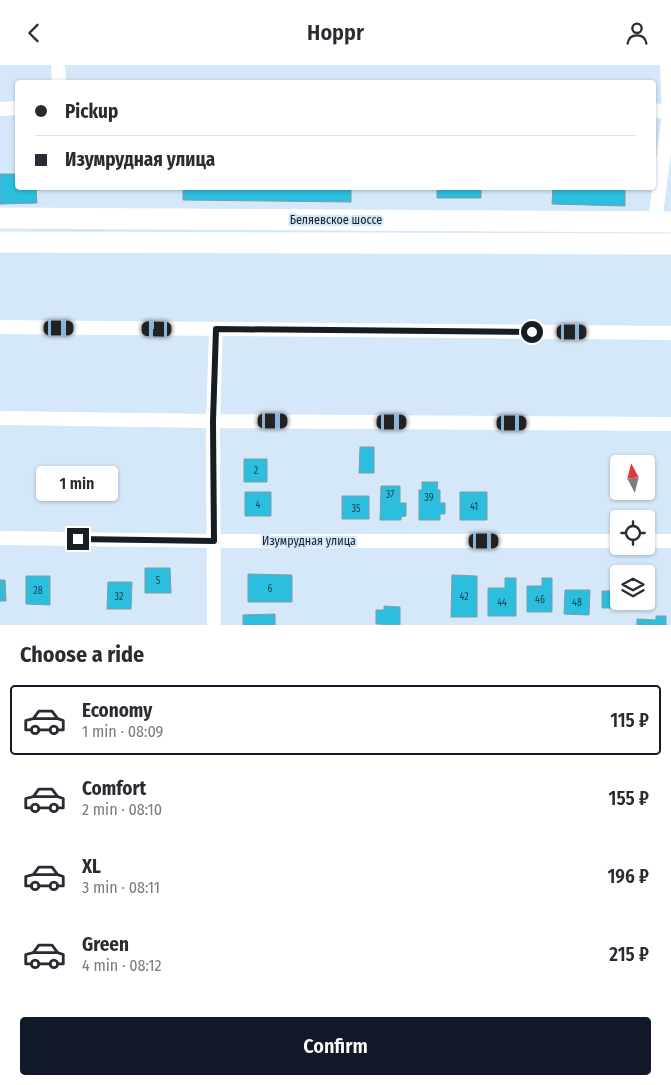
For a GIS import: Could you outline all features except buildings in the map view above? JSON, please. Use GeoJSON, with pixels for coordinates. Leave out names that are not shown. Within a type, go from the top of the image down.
{"type":"FeatureCollection","features":[{"type":"Feature","properties":{"kind":"main road","name":"Беляевское шоссе"},"geometry":{"type":"LineString","coordinates":[[0,218],[663,222]]}},
{"type":"Feature","properties":{"kind":"main road","name":"Беляевское шоссе"},"geometry":{"type":"LineString","coordinates":[[0,242],[671,244]]}},
{"type":"Feature","properties":{"kind":"street"},"geometry":{"type":"LineString","coordinates":[[58,65],[59,80]]}},
{"type":"Feature","properties":{"kind":"street"},"geometry":{"type":"LineString","coordinates":[[663,222],[670,113],[667,65]]}},
{"type":"Feature","properties":{"kind":"street"},"geometry":{"type":"LineString","coordinates":[[0,109],[15,109]]}},
{"type":"Feature","properties":{"kind":"street"},"geometry":{"type":"LineString","coordinates":[[656,110],[670,113]]}},
{"type":"Feature","properties":{"kind":"street"},"geometry":{"type":"LineString","coordinates":[[0,327],[671,333]]}},
{"type":"Feature","properties":{"kind":"street"},"geometry":{"type":"LineString","coordinates":[[214,625],[213,421],[216,329]]}},
{"type":"Feature","properties":{"kind":"street"},"geometry":{"type":"LineString","coordinates":[[0,418],[671,424]]}},
{"type":"Feature","properties":{"kind":"street","name":"Изумрудная улица"},"geometry":{"type":"LineString","coordinates":[[0,538],[214,541],[610,541]]}},
{"type":"Feature","properties":{"kind":"street"},"geometry":{"type":"LineString","coordinates":[[655,541],[671,541]]}},
{"type":"Feature","properties":{"kind":"route"},"geometry":{"type":"LineString","coordinates":[[78,539],[214,541],[213,421],[216,329],[532,332]]}}]}
